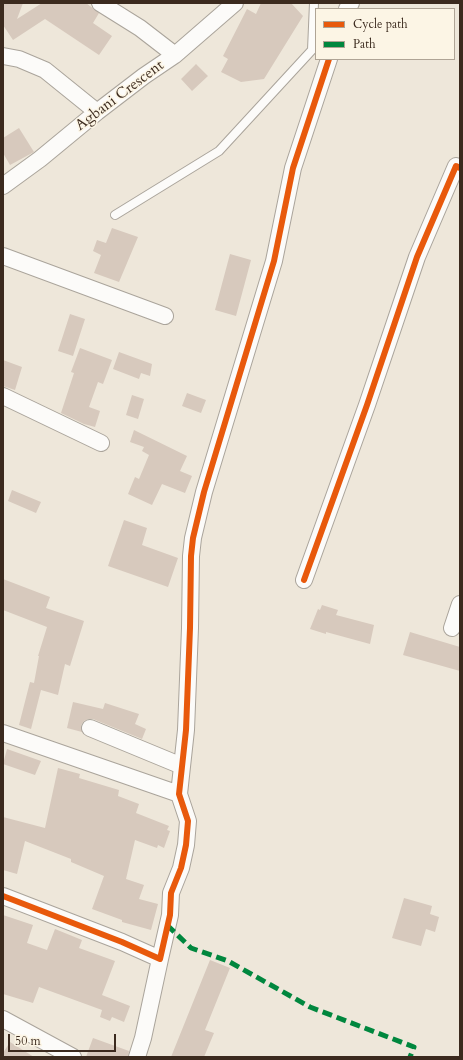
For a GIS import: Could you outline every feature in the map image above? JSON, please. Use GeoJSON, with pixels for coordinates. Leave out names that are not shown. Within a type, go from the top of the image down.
{"type":"FeatureCollection","features":[{"type":"Feature","properties":{"kind":"street"},"geometry":{"type":"LineString","coordinates":[[100,3],[140,28],[176,55]]}},
{"type":"Feature","properties":{"kind":"street","name":"Agbani Crescent"},"geometry":{"type":"LineString","coordinates":[[3,186],[40,159],[144,76],[176,55],[235,3]]}},
{"type":"Feature","properties":{"kind":"street"},"geometry":{"type":"LineString","coordinates":[[3,56],[18,59],[45,70],[97,112]]}},
{"type":"Feature","properties":{"kind":"street"},"geometry":{"type":"LineString","coordinates":[[137,1057],[143,1038],[170,915],[171,892],[181,868],[186,845],[188,821],[179,794],[186,722],[191,556],[193,538],[204,492],[274,261],[292,168],[329,60]]}},
{"type":"Feature","properties":{"kind":"street"},"geometry":{"type":"LineString","coordinates":[[304,580],[367,405],[417,257],[456,166],[460,168]]}},
{"type":"Feature","properties":{"kind":"street"},"geometry":{"type":"LineString","coordinates":[[3,256],[165,316]]}},
{"type":"Feature","properties":{"kind":"street"},"geometry":{"type":"LineString","coordinates":[[3,396],[101,443]]}},
{"type":"Feature","properties":{"kind":"street"},"geometry":{"type":"LineString","coordinates":[[452,628],[460,604]]}},
{"type":"Feature","properties":{"kind":"street"},"geometry":{"type":"LineString","coordinates":[[90,728],[182,766]]}},
{"type":"Feature","properties":{"kind":"street"},"geometry":{"type":"LineString","coordinates":[[3,734],[179,794]]}},
{"type":"Feature","properties":{"kind":"street"},"geometry":{"type":"LineString","coordinates":[[3,896],[122,942],[160,959]]}},
{"type":"Feature","properties":{"kind":"street"},"geometry":{"type":"LineString","coordinates":[[3,1019],[73,1057]]}},
{"type":"Feature","properties":{"kind":"lane"},"geometry":{"type":"LineString","coordinates":[[115,215],[219,151],[314,51],[314,3]]}},
{"type":"Feature","properties":{"kind":"building"},"geometry":{"type":"Polygon","coordinates":[[[3,3],[23,3],[17,19],[42,3],[86,3],[99,13],[93,23],[112,36],[99,55],[45,19],[13,40],[3,25],[3,3]]]}},
{"type":"Feature","properties":{"kind":"building"},"geometry":{"type":"Polygon","coordinates":[[[261,3],[291,3],[303,16],[264,79],[241,82],[221,72],[228,59],[223,56],[247,9],[256,14],[261,3]]]}},
{"type":"Feature","properties":{"kind":"building"},"geometry":{"type":"Polygon","coordinates":[[[196,64],[208,76],[192,91],[181,79],[196,64]]]}},
{"type":"Feature","properties":{"kind":"building"},"geometry":{"type":"Polygon","coordinates":[[[19,128],[34,152],[10,165],[3,153],[3,138],[19,128]]]}},
{"type":"Feature","properties":{"kind":"building"},"geometry":{"type":"Polygon","coordinates":[[[112,228],[138,237],[119,282],[94,273],[101,255],[93,251],[97,240],[106,243],[112,228]]]}},
{"type":"Feature","properties":{"kind":"building"},"geometry":{"type":"Polygon","coordinates":[[[230,254],[251,260],[236,316],[215,310],[230,254]]]}},
{"type":"Feature","properties":{"kind":"building"},"geometry":{"type":"Polygon","coordinates":[[[70,314],[85,319],[73,356],[58,351],[70,314]]]}},
{"type":"Feature","properties":{"kind":"building"},"geometry":{"type":"Polygon","coordinates":[[[80,348],[112,360],[103,384],[98,382],[89,407],[100,411],[95,427],[84,424],[61,413],[74,373],[71,372],[80,348]]]}},
{"type":"Feature","properties":{"kind":"building"},"geometry":{"type":"Polygon","coordinates":[[[119,352],[152,364],[150,376],[141,373],[139,379],[113,369],[119,352]]]}},
{"type":"Feature","properties":{"kind":"building"},"geometry":{"type":"Polygon","coordinates":[[[3,360],[22,367],[15,390],[3,386],[3,360]]]}},
{"type":"Feature","properties":{"kind":"building"},"geometry":{"type":"Polygon","coordinates":[[[187,393],[206,400],[201,413],[182,406],[187,393]]]}},
{"type":"Feature","properties":{"kind":"building"},"geometry":{"type":"Polygon","coordinates":[[[132,395],[144,399],[138,419],[126,415],[132,395]]]}},
{"type":"Feature","properties":{"kind":"building"},"geometry":{"type":"Polygon","coordinates":[[[134,430],[187,456],[180,471],[192,476],[185,493],[162,484],[152,505],[128,494],[135,477],[139,479],[149,455],[142,451],[144,447],[130,442],[134,430]]]}},
{"type":"Feature","properties":{"kind":"building"},"geometry":{"type":"Polygon","coordinates":[[[12,490],[41,502],[36,513],[8,501],[12,490]]]}},
{"type":"Feature","properties":{"kind":"building"},"geometry":{"type":"Polygon","coordinates":[[[124,520],[147,528],[142,545],[178,558],[168,587],[108,566],[124,520]]]}},
{"type":"Feature","properties":{"kind":"building"},"geometry":{"type":"Polygon","coordinates":[[[3,579],[50,597],[46,608],[84,621],[70,666],[65,664],[58,695],[41,690],[31,729],[19,725],[30,682],[34,683],[38,656],[47,627],[3,610],[3,579]]]}},
{"type":"Feature","properties":{"kind":"building"},"geometry":{"type":"Polygon","coordinates":[[[322,605],[338,610],[336,615],[374,625],[370,644],[310,629],[318,609],[320,610],[322,605]]]}},
{"type":"Feature","properties":{"kind":"building"},"geometry":{"type":"Polygon","coordinates":[[[410,632],[460,647],[460,671],[403,655],[410,632]]]}},
{"type":"Feature","properties":{"kind":"building"},"geometry":{"type":"Polygon","coordinates":[[[73,702],[103,709],[105,703],[139,714],[135,724],[146,729],[142,739],[93,719],[84,721],[81,725],[82,732],[67,728],[73,702]]]}},
{"type":"Feature","properties":{"kind":"building"},"geometry":{"type":"Polygon","coordinates":[[[7,749],[41,761],[35,775],[3,764],[7,749]]]}},
{"type":"Feature","properties":{"kind":"building"},"geometry":{"type":"Polygon","coordinates":[[[58,768],[80,774],[79,778],[119,790],[118,796],[139,804],[136,813],[169,826],[167,830],[170,831],[164,848],[158,845],[157,848],[135,840],[126,879],[144,885],[139,899],[158,904],[151,930],[122,922],[122,920],[92,909],[104,876],[71,862],[71,859],[25,841],[17,874],[3,870],[3,817],[45,828],[58,768]]]}},
{"type":"Feature","properties":{"kind":"building"},"geometry":{"type":"Polygon","coordinates":[[[404,898],[432,906],[430,914],[439,917],[435,932],[426,929],[421,946],[392,938],[404,898]]]}},
{"type":"Feature","properties":{"kind":"building"},"geometry":{"type":"Polygon","coordinates":[[[3,915],[33,925],[27,943],[47,950],[55,929],[82,940],[79,948],[115,961],[102,995],[130,1006],[124,1022],[112,1017],[110,1021],[100,1017],[102,1010],[39,987],[33,1003],[3,994],[3,915]]]}},
{"type":"Feature","properties":{"kind":"building"},"geometry":{"type":"Polygon","coordinates":[[[210,960],[230,968],[205,1030],[214,1033],[204,1057],[171,1057],[210,960]]]}},
{"type":"Feature","properties":{"kind":"building"},"geometry":{"type":"Polygon","coordinates":[[[93,1038],[129,1051],[128,1057],[86,1057],[93,1038]]]}},
{"type":"Feature","properties":{"kind":"building"},"geometry":{"type":"Polygon","coordinates":[[[10,1042],[34,1057],[3,1057],[3,1053],[10,1042]]]}},
{"type":"Feature","properties":{"kind":"marked path"},"geometry":{"type":"LineString","coordinates":[[167,925],[191,948],[228,961],[310,1007],[414,1047],[410,1057]]}},
{"type":"Feature","properties":{"kind":"cycle path"},"geometry":{"type":"LineString","coordinates":[[3,896],[122,942],[160,959],[170,915],[171,893],[181,868],[186,845],[188,821],[179,794],[186,730],[191,556],[193,538],[204,492],[274,261],[293,168],[329,60]]}},
{"type":"Feature","properties":{"kind":"cycle path"},"geometry":{"type":"LineString","coordinates":[[304,580],[367,405],[417,257],[456,166],[460,168]]}}]}
